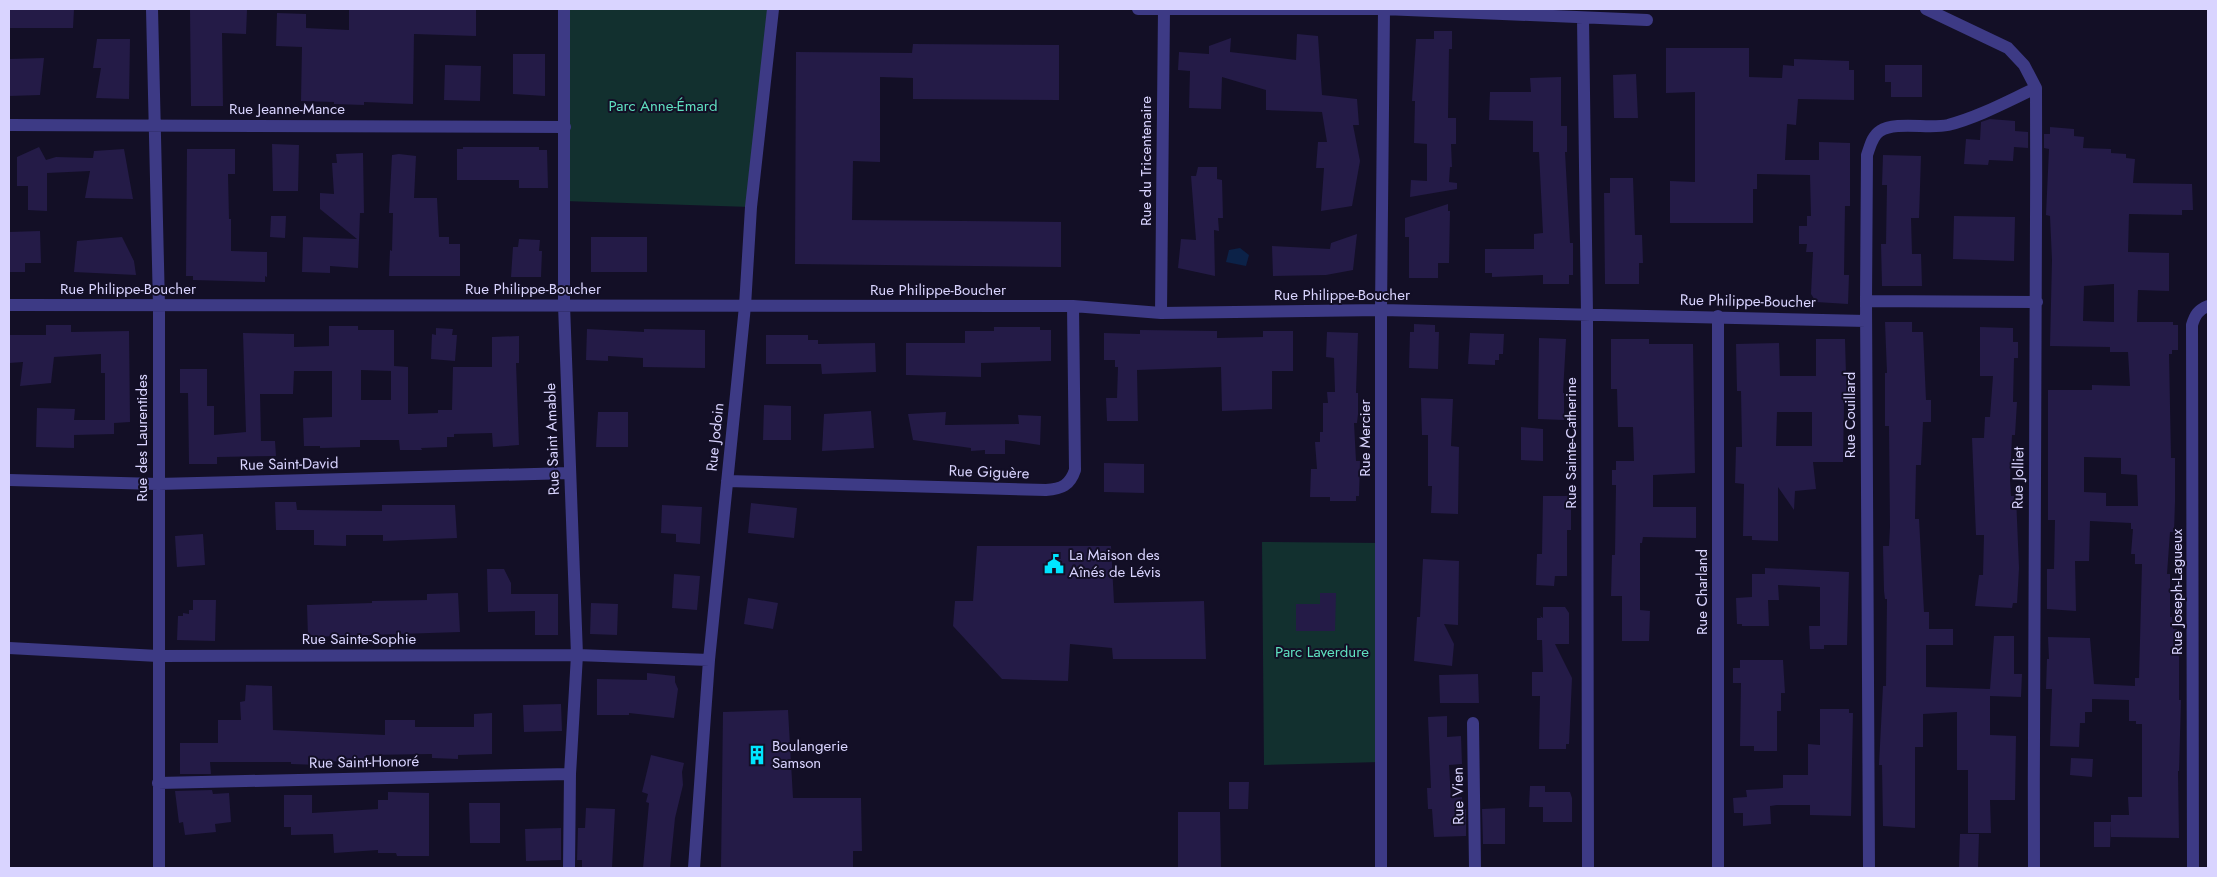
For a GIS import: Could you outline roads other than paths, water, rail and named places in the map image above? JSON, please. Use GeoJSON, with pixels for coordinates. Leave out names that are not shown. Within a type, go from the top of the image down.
{"type":"FeatureCollection","features":[{"type":"Feature","properties":{"kind":"street","name":"Rue des Laurentides"},"geometry":{"type":"LineString","coordinates":[[152,9],[159,306],[159,868]]}},
{"type":"Feature","properties":{"kind":"street","name":"Rue Saint Amable"},"geometry":{"type":"LineString","coordinates":[[564,9],[564,305],[576,655],[570,774],[569,868]]}},
{"type":"Feature","properties":{"kind":"street","name":"Rue Jodoin"},"geometry":{"type":"LineString","coordinates":[[694,868],[709,660],[745,306],[751,207],[773,9]]}},
{"type":"Feature","properties":{"kind":"street"},"geometry":{"type":"LineString","coordinates":[[1138,9],[1384,9],[1646,20]]}},
{"type":"Feature","properties":{"kind":"street","name":"Rue du Tricentenaire"},"geometry":{"type":"LineString","coordinates":[[1161,313],[1164,9]]}},
{"type":"Feature","properties":{"kind":"street","name":"Rue Mercier"},"geometry":{"type":"LineString","coordinates":[[1381,868],[1381,310],[1384,9]]}},
{"type":"Feature","properties":{"kind":"street"},"geometry":{"type":"LineString","coordinates":[[1926,9],[2008,48],[2024,65],[2036,88]]}},
{"type":"Feature","properties":{"kind":"street","name":"Rue Sainte-Catherine"},"geometry":{"type":"LineString","coordinates":[[1583,18],[1587,314],[1588,868]]}},
{"type":"Feature","properties":{"kind":"street","name":"Rue Couillard"},"geometry":{"type":"LineString","coordinates":[[1869,868],[1867,154],[1872,140],[1879,132],[1890,127],[1946,125],[1973,117],[2036,88]]}},
{"type":"Feature","properties":{"kind":"street","name":"Rue Jolliet"},"geometry":{"type":"LineString","coordinates":[[2034,868],[2033,607],[2036,88]]}},
{"type":"Feature","properties":{"kind":"street","name":"Rue Jeanne-Mance"},"geometry":{"type":"LineString","coordinates":[[9,126],[565,127]]}},
{"type":"Feature","properties":{"kind":"street"},"geometry":{"type":"LineString","coordinates":[[1866,301],[2036,302]]}},
{"type":"Feature","properties":{"kind":"street","name":"Rue Philippe-Boucher"},"geometry":{"type":"LineString","coordinates":[[9,305],[1073,306],[1161,313],[1381,310],[1718,316],[1866,321]]}},
{"type":"Feature","properties":{"kind":"street","name":"Rue Giguère"},"geometry":{"type":"LineString","coordinates":[[727,481],[1062,489],[1072,480],[1075,470],[1073,306]]}},
{"type":"Feature","properties":{"kind":"street","name":"Rue Joseph-Lagueux"},"geometry":{"type":"LineString","coordinates":[[2194,868],[2192,325],[2194,316],[2208,306]]}},
{"type":"Feature","properties":{"kind":"street","name":"Rue Charland"},"geometry":{"type":"LineString","coordinates":[[1718,316],[1718,868]]}},
{"type":"Feature","properties":{"kind":"street","name":"Rue Saint-David"},"geometry":{"type":"LineString","coordinates":[[9,480],[158,484],[570,473]]}},
{"type":"Feature","properties":{"kind":"street","name":"Rue Sainte-Sophie"},"geometry":{"type":"LineString","coordinates":[[9,648],[158,656],[576,655],[709,660]]}},
{"type":"Feature","properties":{"kind":"street","name":"Rue Vien"},"geometry":{"type":"LineString","coordinates":[[1473,723],[1475,868]]}},
{"type":"Feature","properties":{"kind":"street","name":"Rue Saint-Honoré"},"geometry":{"type":"LineString","coordinates":[[158,783],[570,774]]}},
{"type":"Feature","properties":{"kind":"water"},"geometry":{"type":"Polygon","coordinates":[[[1240,248],[1249,255],[1246,266],[1226,262],[1229,250],[1240,248]]]}},
{"type":"Feature","properties":{"kind":"place","name":"La Maison des Aînés de Lévis"},"geometry":{"type":"Point","coordinates":[1054,564]}},
{"type":"Feature","properties":{"kind":"place","name":"Boulangerie Samson"},"geometry":{"type":"Point","coordinates":[757,755]}},
{"type":"Feature","properties":{"kind":"park label","name":"Parc Anne-Émard"},"geometry":{"type":"Point","coordinates":[663,106]}},
{"type":"Feature","properties":{"kind":"park label","name":"Parc Laverdure"},"geometry":{"type":"Point","coordinates":[1322,652]}}]}
